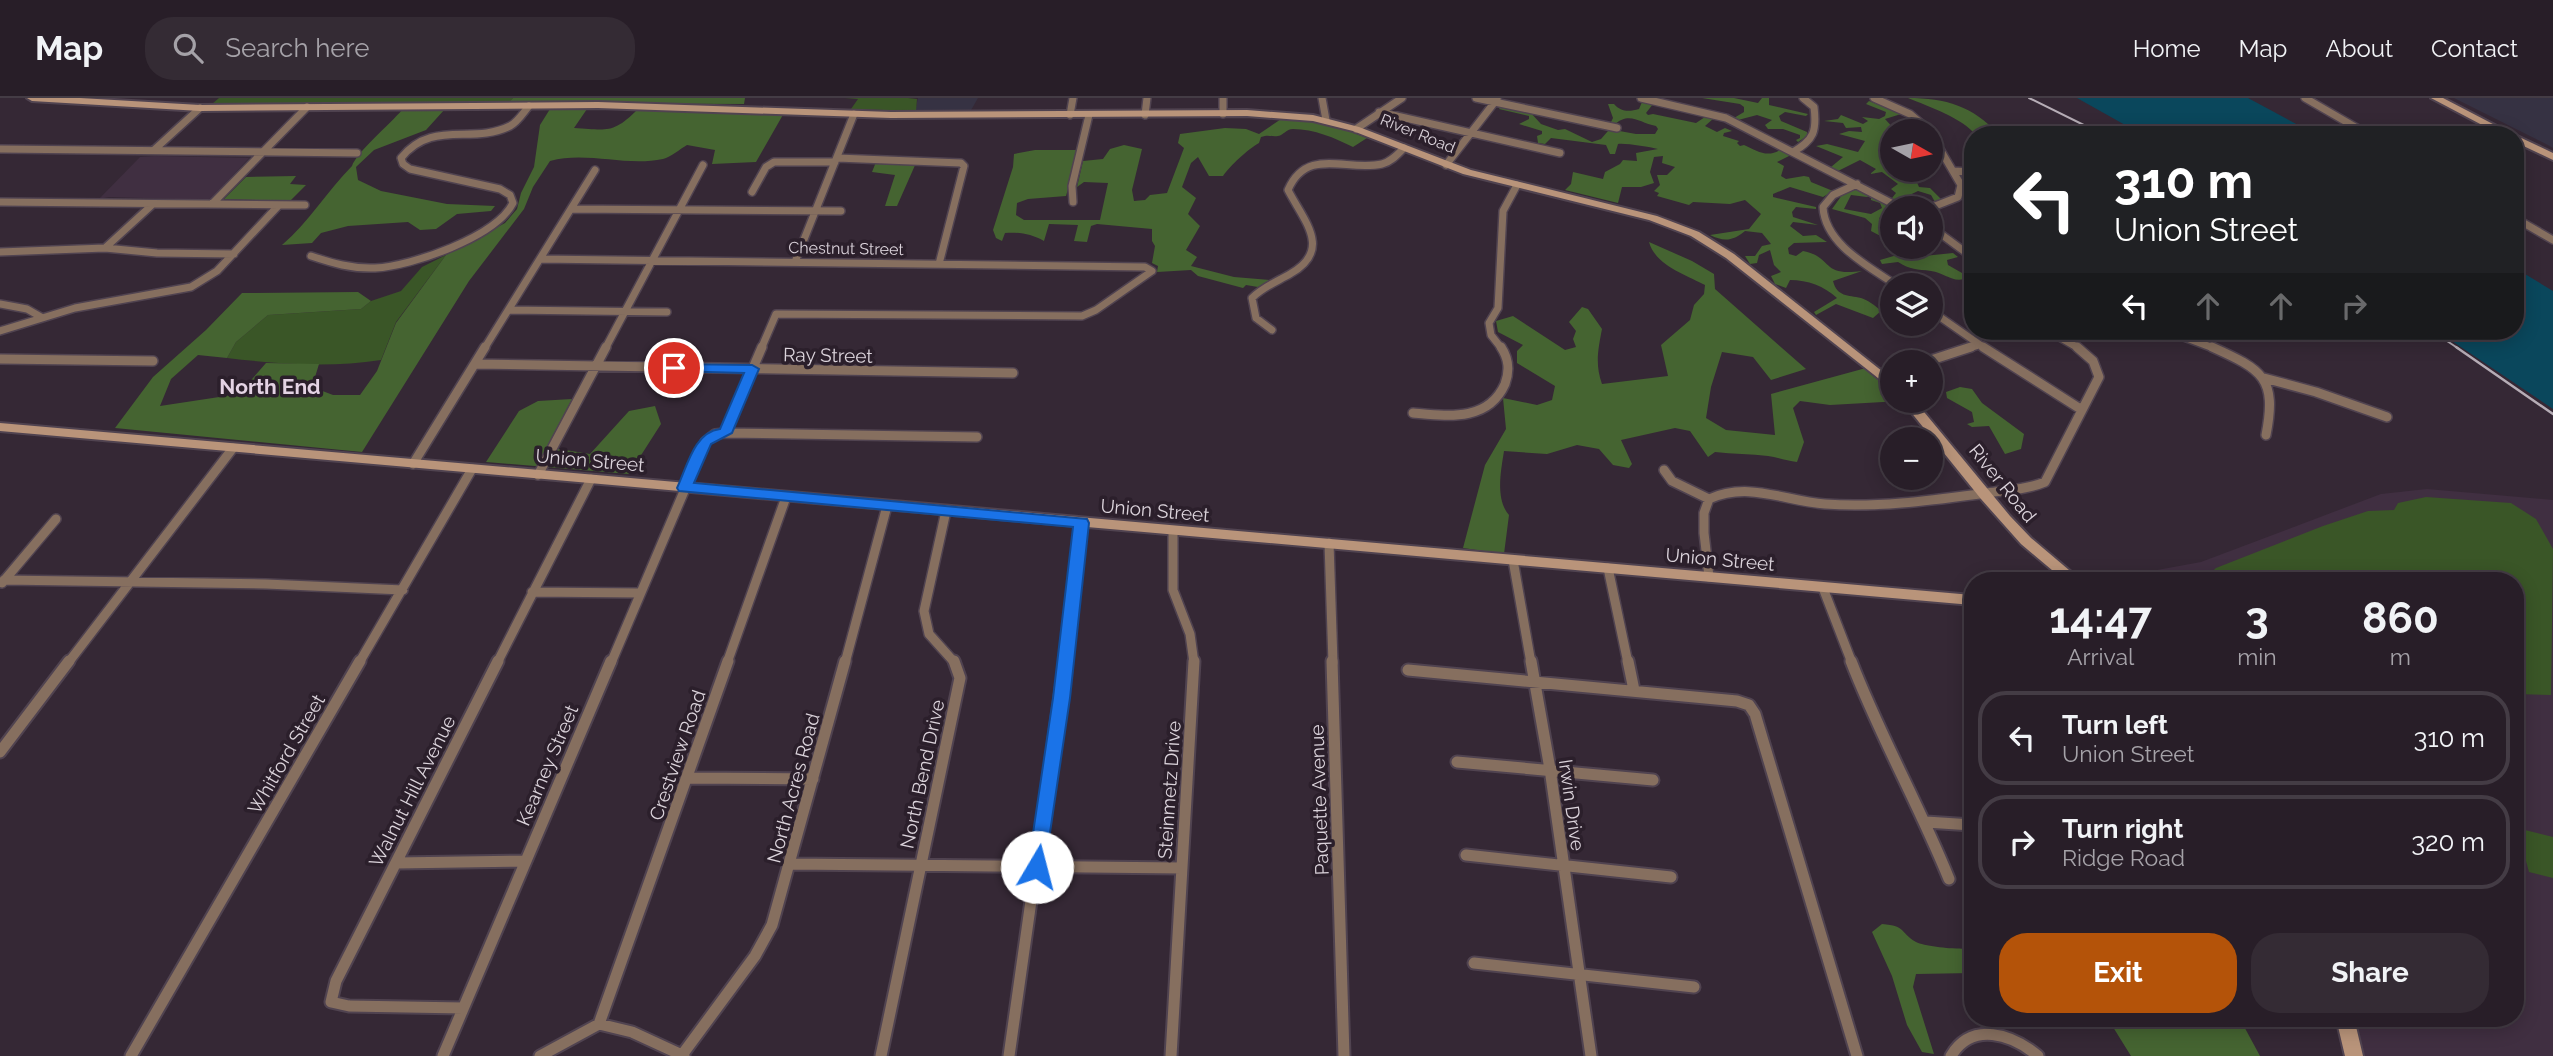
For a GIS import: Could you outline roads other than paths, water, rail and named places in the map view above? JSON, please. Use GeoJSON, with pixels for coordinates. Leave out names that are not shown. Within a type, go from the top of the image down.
{"type":"FeatureCollection","features":[{"type":"Feature","properties":{"kind":"street","name":"River Road"},"geometry":{"type":"LineString","coordinates":[[32,98],[200,108],[598,105],[854,114],[1275,114],[1326,120],[1356,129],[1446,165],[1653,218],[1706,240],[1880,374]]}},
{"type":"Feature","properties":{"kind":"street"},"geometry":{"type":"LineString","coordinates":[[1070,116],[1073,98]]}},
{"type":"Feature","properties":{"kind":"street"},"geometry":{"type":"LineString","coordinates":[[1145,115],[1147,98]]}},
{"type":"Feature","properties":{"kind":"street"},"geometry":{"type":"LineString","coordinates":[[1223,98],[1223,114]]}},
{"type":"Feature","properties":{"kind":"street"},"geometry":{"type":"LineString","coordinates":[[1322,98],[1326,120]]}},
{"type":"Feature","properties":{"kind":"street"},"geometry":{"type":"LineString","coordinates":[[1356,129],[1402,98]]}},
{"type":"Feature","properties":{"kind":"street"},"geometry":{"type":"LineString","coordinates":[[1476,98],[1497,100],[1617,128]]}},
{"type":"Feature","properties":{"kind":"street"},"geometry":{"type":"LineString","coordinates":[[1641,98],[1720,116],[1880,197]]}},
{"type":"Feature","properties":{"kind":"street"},"geometry":{"type":"LineString","coordinates":[[1793,152],[1812,141],[1817,131],[1814,107],[1803,98]]}},
{"type":"Feature","properties":{"kind":"street"},"geometry":{"type":"LineString","coordinates":[[1874,98],[1900,108],[1917,119]]}},
{"type":"Feature","properties":{"kind":"street"},"geometry":{"type":"LineString","coordinates":[[2305,98],[2353,126]]}},
{"type":"Feature","properties":{"kind":"street"},"geometry":{"type":"LineString","coordinates":[[2437,98],[2491,126]]}},
{"type":"Feature","properties":{"kind":"street"},"geometry":{"type":"LineString","coordinates":[[1446,165],[1497,100]]}},
{"type":"Feature","properties":{"kind":"street"},"geometry":{"type":"LineString","coordinates":[[310,256],[348,268],[404,265],[427,258],[498,222],[509,212],[513,202],[510,195],[500,190],[410,169],[403,164],[401,158],[410,147],[432,137],[503,129],[519,120],[529,106]]}},
{"type":"Feature","properties":{"kind":"street"},"geometry":{"type":"LineString","coordinates":[[212,204],[307,107]]}},
{"type":"Feature","properties":{"kind":"street"},"geometry":{"type":"LineString","coordinates":[[154,150],[200,108]]}},
{"type":"Feature","properties":{"kind":"street"},"geometry":{"type":"LineString","coordinates":[[1379,112],[1560,153]]}},
{"type":"Feature","properties":{"kind":"street"},"geometry":{"type":"LineString","coordinates":[[795,262],[854,114]]}},
{"type":"Feature","properties":{"kind":"street"},"geometry":{"type":"LineString","coordinates":[[1073,202],[1072,186],[1089,116]]}},
{"type":"Feature","properties":{"kind":"street"},"geometry":{"type":"LineString","coordinates":[[2524,142],[2553,157]]}},
{"type":"Feature","properties":{"kind":"street"},"geometry":{"type":"LineString","coordinates":[[1272,330],[1264,326],[1252,311],[1252,298],[1261,290],[1301,269],[1308,260],[1313,243],[1304,218],[1288,190],[1292,178],[1306,169],[1325,163],[1385,163],[1405,148]]}},
{"type":"Feature","properties":{"kind":"street"},"geometry":{"type":"LineString","coordinates":[[0,149],[357,153]]}},
{"type":"Feature","properties":{"kind":"street"},"geometry":{"type":"LineString","coordinates":[[1943,154],[1961,185],[1958,197],[1943,203]]}},
{"type":"Feature","properties":{"kind":"street"},"geometry":{"type":"LineString","coordinates":[[752,192],[766,167],[774,162],[947,160],[961,163],[964,166],[939,264]]}},
{"type":"Feature","properties":{"kind":"street"},"geometry":{"type":"LineString","coordinates":[[538,475],[703,165]]}},
{"type":"Feature","properties":{"kind":"street"},"geometry":{"type":"LineString","coordinates":[[413,464],[595,170]]}},
{"type":"Feature","properties":{"kind":"street"},"geometry":{"type":"LineString","coordinates":[[1953,171],[1964,172]]}},
{"type":"Feature","properties":{"kind":"street"},"geometry":{"type":"LineString","coordinates":[[1857,184],[1835,194],[1825,203],[1823,215],[1828,232],[1839,245],[1880,274]]}},
{"type":"Feature","properties":{"kind":"street"},"geometry":{"type":"LineString","coordinates":[[1413,413],[1472,414],[1488,407],[1500,393],[1509,366],[1504,353],[1490,334],[1488,324],[1498,308],[1503,211],[1517,185]]}},
{"type":"Feature","properties":{"kind":"street"},"geometry":{"type":"LineString","coordinates":[[0,202],[305,205]]}},
{"type":"Feature","properties":{"kind":"street"},"geometry":{"type":"LineString","coordinates":[[105,248],[153,204]]}},
{"type":"Feature","properties":{"kind":"street"},"geometry":{"type":"LineString","coordinates":[[0,331],[75,308],[182,290],[208,278],[279,205]]}},
{"type":"Feature","properties":{"kind":"street"},"geometry":{"type":"LineString","coordinates":[[571,209],[841,211]]}},
{"type":"Feature","properties":{"kind":"street"},"geometry":{"type":"LineString","coordinates":[[2524,223],[2553,240]]}},
{"type":"Feature","properties":{"kind":"street"},"geometry":{"type":"LineString","coordinates":[[1943,236],[1964,251]]}},
{"type":"Feature","properties":{"kind":"street"},"geometry":{"type":"LineString","coordinates":[[0,252],[105,248],[158,253],[234,254]]}},
{"type":"Feature","properties":{"kind":"street","name":"Chestnut Street"},"geometry":{"type":"LineString","coordinates":[[540,259],[1150,268],[1152,271],[1096,310],[1082,316],[776,314],[752,369]]}},
{"type":"Feature","properties":{"kind":"street"},"geometry":{"type":"LineString","coordinates":[[0,304],[27,309],[41,317]]}},
{"type":"Feature","properties":{"kind":"street"},"geometry":{"type":"LineString","coordinates":[[509,310],[667,312]]}},
{"type":"Feature","properties":{"kind":"street"},"geometry":{"type":"LineString","coordinates":[[1943,319],[1964,334]]}},
{"type":"Feature","properties":{"kind":"street"},"geometry":{"type":"LineString","coordinates":[[1972,340],[2082,410]]}},
{"type":"Feature","properties":{"kind":"street"},"geometry":{"type":"LineString","coordinates":[[1709,578],[1704,513],[1709,499],[1722,493],[1744,490],[1816,503],[1846,504],[1983,494],[2029,488],[2045,482],[2099,377],[2097,366],[2081,350],[2064,340]]}},
{"type":"Feature","properties":{"kind":"street"},"geometry":{"type":"LineString","coordinates":[[2192,340],[2231,355],[2264,378],[2316,392],[2387,417]]}},
{"type":"Feature","properties":{"kind":"street"},"geometry":{"type":"LineString","coordinates":[[1943,356],[1979,345]]}},
{"type":"Feature","properties":{"kind":"street"},"geometry":{"type":"LineString","coordinates":[[0,359],[153,361]]}},
{"type":"Feature","properties":{"kind":"street","name":"Ray Street"},"geometry":{"type":"LineString","coordinates":[[475,364],[1013,373]]}},
{"type":"Feature","properties":{"kind":"street"},"geometry":{"type":"LineString","coordinates":[[752,369],[725,433],[977,437]]}},
{"type":"Feature","properties":{"kind":"street"},"geometry":{"type":"LineString","coordinates":[[2264,378],[2272,394],[2266,435]]}},
{"type":"Feature","properties":{"kind":"street","name":"River Road"},"geometry":{"type":"LineString","coordinates":[[1918,413],[2019,537],[2064,572]]}},
{"type":"Feature","properties":{"kind":"street","name":"Union Street"},"geometry":{"type":"LineString","coordinates":[[0,427],[1964,599]]}},
{"type":"Feature","properties":{"kind":"street","name":"Kearney Street"},"geometry":{"type":"LineString","coordinates":[[443,1056],[705,442],[715,434],[725,433]]}},
{"type":"Feature","properties":{"kind":"street"},"geometry":{"type":"LineString","coordinates":[[0,752],[233,448]]}},
{"type":"Feature","properties":{"kind":"street","name":"Whitford Street"},"geometry":{"type":"LineString","coordinates":[[131,1056],[471,469]]}},
{"type":"Feature","properties":{"kind":"street"},"geometry":{"type":"LineString","coordinates":[[1664,470],[1672,481],[1709,499]]}},
{"type":"Feature","properties":{"kind":"street","name":"Walnut Hill Avenue"},"geometry":{"type":"LineString","coordinates":[[463,1008],[349,1006],[331,1002],[336,981],[591,479]]}},
{"type":"Feature","properties":{"kind":"street","name":"Crestview Road"},"geometry":{"type":"LineString","coordinates":[[599,1024],[786,497]]}},
{"type":"Feature","properties":{"kind":"street","name":"North Acres Road"},"geometry":{"type":"LineString","coordinates":[[683,1056],[755,956],[772,925],[791,864],[887,506]]}},
{"type":"Feature","properties":{"kind":"street","name":"North Bend Drive"},"geometry":{"type":"LineString","coordinates":[[881,1056],[960,678],[958,666],[948,653],[932,641],[924,627],[924,611],[946,511]]}},
{"type":"Feature","properties":{"kind":"street"},"geometry":{"type":"LineString","coordinates":[[2,583],[56,519]]}},
{"type":"Feature","properties":{"kind":"street"},"geometry":{"type":"LineString","coordinates":[[1009,1056],[1061,698],[1082,523]]}},
{"type":"Feature","properties":{"kind":"street","name":"Steinmetz Drive"},"geometry":{"type":"LineString","coordinates":[[1171,1056],[1195,667],[1190,634],[1173,590],[1172,531]]}},
{"type":"Feature","properties":{"kind":"street","name":"Paquette Avenue"},"geometry":{"type":"LineString","coordinates":[[1329,543],[1344,1056]]}},
{"type":"Feature","properties":{"kind":"street","name":"Irwin Drive"},"geometry":{"type":"LineString","coordinates":[[1513,560],[1550,769],[1591,1056]]}},
{"type":"Feature","properties":{"kind":"street"},"geometry":{"type":"LineString","coordinates":[[1608,568],[1634,690]]}},
{"type":"Feature","properties":{"kind":"street"},"geometry":{"type":"LineString","coordinates":[[2,583],[131,583],[403,590]]}},
{"type":"Feature","properties":{"kind":"street"},"geometry":{"type":"LineString","coordinates":[[1823,588],[1871,712],[1926,822],[1949,879]]}},
{"type":"Feature","properties":{"kind":"street"},"geometry":{"type":"LineString","coordinates":[[532,592],[640,593]]}},
{"type":"Feature","properties":{"kind":"street"},"geometry":{"type":"LineString","coordinates":[[1408,670],[1634,690],[1737,701],[1749,705],[1755,714],[1857,1056]]}},
{"type":"Feature","properties":{"kind":"street"},"geometry":{"type":"LineString","coordinates":[[1457,762],[1653,780]]}},
{"type":"Feature","properties":{"kind":"street"},"geometry":{"type":"LineString","coordinates":[[688,778],[813,779]]}},
{"type":"Feature","properties":{"kind":"street"},"geometry":{"type":"LineString","coordinates":[[1926,822],[1964,824]]}},
{"type":"Feature","properties":{"kind":"street"},"geometry":{"type":"LineString","coordinates":[[1466,855],[1671,877]]}},
{"type":"Feature","properties":{"kind":"street"},"geometry":{"type":"LineString","coordinates":[[396,863],[525,861]]}},
{"type":"Feature","properties":{"kind":"street"},"geometry":{"type":"LineString","coordinates":[[791,864],[1182,868]]}},
{"type":"Feature","properties":{"kind":"street"},"geometry":{"type":"LineString","coordinates":[[1474,963],[1694,987]]}},
{"type":"Feature","properties":{"kind":"street"},"geometry":{"type":"LineString","coordinates":[[540,1056],[599,1024],[632,1032],[683,1056]]}},
{"type":"Feature","properties":{"kind":"street"},"geometry":{"type":"LineString","coordinates":[[2347,1027],[2354,1056]]}},
{"type":"Feature","properties":{"kind":"street"},"geometry":{"type":"LineString","coordinates":[[1951,1056],[1961,1041],[1985,1034],[2013,1038],[2038,1056]]}},
{"type":"Feature","properties":{"kind":"water"},"geometry":{"type":"Polygon","coordinates":[[[2077,98],[2248,98],[2299,126],[2127,126],[2077,98]]]}},
{"type":"Feature","properties":{"kind":"water"},"geometry":{"type":"Polygon","coordinates":[[[2524,273],[2553,291],[2553,409],[2450,340],[2524,340],[2524,273]]]}},
{"type":"Feature","properties":{"kind":"railway"},"geometry":{"type":"LineString","coordinates":[[2029,98],[2086,126]]}},
{"type":"Feature","properties":{"kind":"railway"},"geometry":{"type":"LineString","coordinates":[[2446,340],[2456,347]]}},
{"type":"Feature","properties":{"kind":"railway"},"geometry":{"type":"LineString","coordinates":[[2456,347],[2553,414]]}},
{"type":"Feature","properties":{"kind":"district","name":"North End"},"geometry":{"type":"Point","coordinates":[270,387]}}]}
